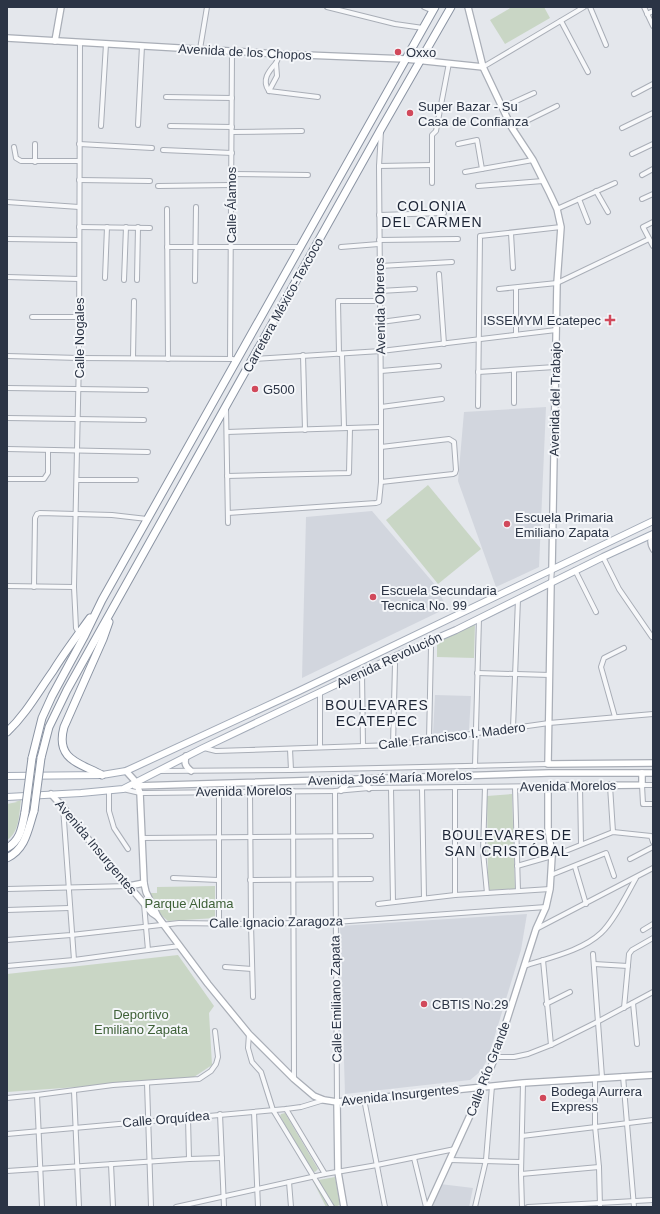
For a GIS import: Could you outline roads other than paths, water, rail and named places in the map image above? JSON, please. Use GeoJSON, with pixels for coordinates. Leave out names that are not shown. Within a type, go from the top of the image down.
{"type":"FeatureCollection","features":[{"type":"Feature","properties":{"kind":"highway","name":"Carretera México-Texcoco"},"geometry":{"type":"LineString","coordinates":[[115,604],[451,7]]}},
{"type":"Feature","properties":{"kind":"highway","name":"Carretera México-Texcoco"},"geometry":{"type":"LineString","coordinates":[[102,600],[234,359],[300,248],[434,9]]}},
{"type":"Feature","properties":{"kind":"highway"},"geometry":{"type":"LineString","coordinates":[[7,732],[31,705],[53,670],[102,600]]}},
{"type":"Feature","properties":{"kind":"highway"},"geometry":{"type":"LineString","coordinates":[[7,848],[18,839],[21,832],[32,758],[42,718],[102,600]]}},
{"type":"Feature","properties":{"kind":"highway"},"geometry":{"type":"LineString","coordinates":[[7,858],[22,846],[26,838],[34,811],[41,758],[49,727],[64,696],[115,604]]}},
{"type":"Feature","properties":{"kind":"highway"},"geometry":{"type":"LineString","coordinates":[[102,775],[77,764],[71,759],[64,748],[62,738],[64,727],[104,639],[115,604]]}},
{"type":"Feature","properties":{"kind":"main road"},"geometry":{"type":"LineString","coordinates":[[55,41],[61,7]]}},
{"type":"Feature","properties":{"kind":"main road","name":"Avenida del Trabajo"},"geometry":{"type":"LineString","coordinates":[[468,7],[483,67],[512,128],[533,160],[557,209],[561,227],[557,284],[552,569]]}},
{"type":"Feature","properties":{"kind":"main road","name":"Avenida de los Chopos"},"geometry":{"type":"LineString","coordinates":[[7,38],[232,52],[406,59],[483,67]]}},
{"type":"Feature","properties":{"kind":"main road","name":"Avenida Revolución"},"geometry":{"type":"LineString","coordinates":[[7,776],[102,775],[126,771],[299,691],[653,521]]}},
{"type":"Feature","properties":{"kind":"main road","name":"Avenida Revolución"},"geometry":{"type":"LineString","coordinates":[[7,797],[109,791],[137,784],[186,756],[518,600],[575,570],[653,534]]}},
{"type":"Feature","properties":{"kind":"main road","name":"Avenida del Trabajo"},"geometry":{"type":"LineString","coordinates":[[548,764],[551,583]]}},
{"type":"Feature","properties":{"kind":"main road"},"geometry":{"type":"LineString","coordinates":[[186,756],[186,767],[191,771]]}},
{"type":"Feature","properties":{"kind":"main road","name":"Avenida José María Morelos"},"geometry":{"type":"LineString","coordinates":[[548,764],[653,763]]}},
{"type":"Feature","properties":{"kind":"main road"},"geometry":{"type":"LineString","coordinates":[[549,773],[579,764]]}},
{"type":"Feature","properties":{"kind":"main road","name":"Avenida Insurgentes"},"geometry":{"type":"LineString","coordinates":[[126,771],[137,784],[140,793],[144,883],[146,892],[158,917],[208,984],[249,1034],[294,1079],[314,1096],[324,1100],[337,1102],[492,1086],[653,1074]]}},
{"type":"Feature","properties":{"kind":"main road","name":"Avenida José María Morelos"},"geometry":{"type":"LineString","coordinates":[[137,784],[549,773],[653,773]]}},
{"type":"Feature","properties":{"kind":"main road"},"geometry":{"type":"LineString","coordinates":[[642,773],[642,785]]}},
{"type":"Feature","properties":{"kind":"main road"},"geometry":{"type":"LineString","coordinates":[[338,791],[352,779]]}},
{"type":"Feature","properties":{"kind":"main road"},"geometry":{"type":"LineString","coordinates":[[359,779],[369,788]]}},
{"type":"Feature","properties":{"kind":"main road","name":"Avenida Morelos"},"geometry":{"type":"LineString","coordinates":[[548,786],[642,785]]}},
{"type":"Feature","properties":{"kind":"main road","name":"Calle Río Grande"},"geometry":{"type":"LineString","coordinates":[[427,1207],[455,1149],[495,1057],[536,929],[546,907],[555,855],[548,828],[548,786]]}},
{"type":"Feature","properties":{"kind":"main road","name":"Avenida Insurgentes"},"geometry":{"type":"LineString","coordinates":[[51,794],[93,846],[152,913],[158,917]]}},
{"type":"Feature","properties":{"kind":"main road"},"geometry":{"type":"LineString","coordinates":[[129,886],[144,883]]}},
{"type":"Feature","properties":{"kind":"main road","name":"Calle Emiliano Zapata"},"geometry":{"type":"LineString","coordinates":[[337,1102],[338,1172],[344,1207]]}},
{"type":"Feature","properties":{"kind":"street"},"geometry":{"type":"LineString","coordinates":[[200,50],[207,7]]}},
{"type":"Feature","properties":{"kind":"street"},"geometry":{"type":"LineString","coordinates":[[327,7],[395,24],[423,28]]}},
{"type":"Feature","properties":{"kind":"street"},"geometry":{"type":"LineString","coordinates":[[424,7],[434,9]]}},
{"type":"Feature","properties":{"kind":"street"},"geometry":{"type":"LineString","coordinates":[[483,67],[584,7]]}},
{"type":"Feature","properties":{"kind":"street"},"geometry":{"type":"LineString","coordinates":[[590,7],[606,45]]}},
{"type":"Feature","properties":{"kind":"street"},"geometry":{"type":"LineString","coordinates":[[644,7],[653,26]]}},
{"type":"Feature","properties":{"kind":"street"},"geometry":{"type":"LineString","coordinates":[[647,14],[653,11]]}},
{"type":"Feature","properties":{"kind":"street"},"geometry":{"type":"LineString","coordinates":[[561,21],[588,72]]}},
{"type":"Feature","properties":{"kind":"street","name":"Calle Nogales"},"geometry":{"type":"LineString","coordinates":[[79,634],[76,628],[74,587],[79,358],[80,42]]}},
{"type":"Feature","properties":{"kind":"street"},"geometry":{"type":"LineString","coordinates":[[101,126],[106,44]]}},
{"type":"Feature","properties":{"kind":"street"},"geometry":{"type":"LineString","coordinates":[[138,125],[142,46]]}},
{"type":"Feature","properties":{"kind":"street","name":"Calle Álamos"},"geometry":{"type":"LineString","coordinates":[[232,52],[231,247],[234,359]]}},
{"type":"Feature","properties":{"kind":"street"},"geometry":{"type":"LineString","coordinates":[[269,91],[265,82],[267,75],[276,63],[280,54]]}},
{"type":"Feature","properties":{"kind":"street"},"geometry":{"type":"LineString","coordinates":[[269,91],[277,76],[276,63]]}},
{"type":"Feature","properties":{"kind":"street"},"geometry":{"type":"LineString","coordinates":[[432,184],[432,135],[436,132],[449,63]]}},
{"type":"Feature","properties":{"kind":"street"},"geometry":{"type":"LineString","coordinates":[[634,94],[653,84]]}},
{"type":"Feature","properties":{"kind":"street"},"geometry":{"type":"LineString","coordinates":[[269,91],[318,97]]}},
{"type":"Feature","properties":{"kind":"street"},"geometry":{"type":"LineString","coordinates":[[503,107],[534,93]]}},
{"type":"Feature","properties":{"kind":"street"},"geometry":{"type":"LineString","coordinates":[[166,98],[232,98]]}},
{"type":"Feature","properties":{"kind":"street"},"geometry":{"type":"LineString","coordinates":[[512,128],[557,106]]}},
{"type":"Feature","properties":{"kind":"street"},"geometry":{"type":"LineString","coordinates":[[622,128],[653,112]]}},
{"type":"Feature","properties":{"kind":"street"},"geometry":{"type":"LineString","coordinates":[[170,126],[302,131]]}},
{"type":"Feature","properties":{"kind":"street","name":"Avenida Obreros"},"geometry":{"type":"LineString","coordinates":[[228,513],[376,504],[379,502],[381,482],[380,427],[382,351],[379,242],[379,166],[381,129]]}},
{"type":"Feature","properties":{"kind":"street"},"geometry":{"type":"LineString","coordinates":[[458,144],[477,140],[482,169]]}},
{"type":"Feature","properties":{"kind":"street"},"geometry":{"type":"LineString","coordinates":[[35,144],[35,162]]}},
{"type":"Feature","properties":{"kind":"street"},"geometry":{"type":"LineString","coordinates":[[80,144],[152,148]]}},
{"type":"Feature","properties":{"kind":"street"},"geometry":{"type":"LineString","coordinates":[[632,154],[653,144]]}},
{"type":"Feature","properties":{"kind":"street"},"geometry":{"type":"LineString","coordinates":[[14,147],[16,158],[21,161],[79,161]]}},
{"type":"Feature","properties":{"kind":"street"},"geometry":{"type":"LineString","coordinates":[[163,150],[232,153]]}},
{"type":"Feature","properties":{"kind":"street"},"geometry":{"type":"LineString","coordinates":[[465,172],[533,160]]}},
{"type":"Feature","properties":{"kind":"street"},"geometry":{"type":"LineString","coordinates":[[379,166],[432,165]]}},
{"type":"Feature","properties":{"kind":"street"},"geometry":{"type":"LineString","coordinates":[[642,174],[653,169]]}},
{"type":"Feature","properties":{"kind":"street"},"geometry":{"type":"LineString","coordinates":[[231,174],[308,175]]}},
{"type":"Feature","properties":{"kind":"street"},"geometry":{"type":"LineString","coordinates":[[79,180],[150,181]]}},
{"type":"Feature","properties":{"kind":"street"},"geometry":{"type":"LineString","coordinates":[[478,186],[543,181]]}},
{"type":"Feature","properties":{"kind":"street"},"geometry":{"type":"LineString","coordinates":[[557,209],[615,183]]}},
{"type":"Feature","properties":{"kind":"street"},"geometry":{"type":"LineString","coordinates":[[158,186],[231,185]]}},
{"type":"Feature","properties":{"kind":"street"},"geometry":{"type":"LineString","coordinates":[[596,191],[608,212]]}},
{"type":"Feature","properties":{"kind":"street"},"geometry":{"type":"LineString","coordinates":[[642,199],[653,194]]}},
{"type":"Feature","properties":{"kind":"street"},"geometry":{"type":"LineString","coordinates":[[579,199],[588,222]]}},
{"type":"Feature","properties":{"kind":"street"},"geometry":{"type":"LineString","coordinates":[[7,202],[79,207]]}},
{"type":"Feature","properties":{"kind":"street"},"geometry":{"type":"LineString","coordinates":[[195,281],[196,207]]}},
{"type":"Feature","properties":{"kind":"street"},"geometry":{"type":"LineString","coordinates":[[168,209],[168,359]]}},
{"type":"Feature","properties":{"kind":"street"},"geometry":{"type":"LineString","coordinates":[[379,215],[444,213]]}},
{"type":"Feature","properties":{"kind":"street"},"geometry":{"type":"LineString","coordinates":[[653,222],[643,227],[653,246]]}},
{"type":"Feature","properties":{"kind":"street"},"geometry":{"type":"LineString","coordinates":[[79,227],[150,228]]}},
{"type":"Feature","properties":{"kind":"street"},"geometry":{"type":"LineString","coordinates":[[105,278],[107,227]]}},
{"type":"Feature","properties":{"kind":"street"},"geometry":{"type":"LineString","coordinates":[[124,280],[126,227]]}},
{"type":"Feature","properties":{"kind":"street"},"geometry":{"type":"LineString","coordinates":[[137,280],[138,227]]}},
{"type":"Feature","properties":{"kind":"street"},"geometry":{"type":"LineString","coordinates":[[478,406],[480,236],[561,227]]}},
{"type":"Feature","properties":{"kind":"street"},"geometry":{"type":"LineString","coordinates":[[511,233],[513,268]]}},
{"type":"Feature","properties":{"kind":"street"},"geometry":{"type":"LineString","coordinates":[[7,238],[79,240]]}},
{"type":"Feature","properties":{"kind":"street"},"geometry":{"type":"LineString","coordinates":[[341,247],[379,242],[458,239]]}},
{"type":"Feature","properties":{"kind":"street"},"geometry":{"type":"LineString","coordinates":[[499,289],[557,284],[649,239]]}},
{"type":"Feature","properties":{"kind":"street"},"geometry":{"type":"LineString","coordinates":[[168,247],[300,248]]}},
{"type":"Feature","properties":{"kind":"street"},"geometry":{"type":"LineString","coordinates":[[380,266],[452,262]]}},
{"type":"Feature","properties":{"kind":"street"},"geometry":{"type":"LineString","coordinates":[[439,274],[444,344]]}},
{"type":"Feature","properties":{"kind":"street"},"geometry":{"type":"LineString","coordinates":[[7,277],[79,279]]}},
{"type":"Feature","properties":{"kind":"street"},"geometry":{"type":"LineString","coordinates":[[516,288],[516,335]]}},
{"type":"Feature","properties":{"kind":"street"},"geometry":{"type":"LineString","coordinates":[[380,291],[415,289]]}},
{"type":"Feature","properties":{"kind":"street"},"geometry":{"type":"LineString","coordinates":[[133,358],[134,301]]}},
{"type":"Feature","properties":{"kind":"street"},"geometry":{"type":"LineString","coordinates":[[344,428],[338,301],[381,301]]}},
{"type":"Feature","properties":{"kind":"street"},"geometry":{"type":"LineString","coordinates":[[32,317],[79,317]]}},
{"type":"Feature","properties":{"kind":"street"},"geometry":{"type":"LineString","coordinates":[[381,322],[418,317]]}},
{"type":"Feature","properties":{"kind":"street"},"geometry":{"type":"LineString","coordinates":[[253,359],[382,351],[556,330]]}},
{"type":"Feature","properties":{"kind":"street"},"geometry":{"type":"LineString","coordinates":[[303,355],[305,430]]}},
{"type":"Feature","properties":{"kind":"street"},"geometry":{"type":"LineString","coordinates":[[7,356],[234,359]]}},
{"type":"Feature","properties":{"kind":"street"},"geometry":{"type":"LineString","coordinates":[[381,371],[440,366]]}},
{"type":"Feature","properties":{"kind":"street"},"geometry":{"type":"LineString","coordinates":[[478,372],[555,367]]}},
{"type":"Feature","properties":{"kind":"street"},"geometry":{"type":"LineString","coordinates":[[514,370],[514,403]]}},
{"type":"Feature","properties":{"kind":"street"},"geometry":{"type":"LineString","coordinates":[[7,388],[146,390]]}},
{"type":"Feature","properties":{"kind":"street"},"geometry":{"type":"LineString","coordinates":[[381,407],[442,398]]}},
{"type":"Feature","properties":{"kind":"street"},"geometry":{"type":"LineString","coordinates":[[226,407],[228,523]]}},
{"type":"Feature","properties":{"kind":"street"},"geometry":{"type":"LineString","coordinates":[[7,418],[144,420]]}},
{"type":"Feature","properties":{"kind":"street"},"geometry":{"type":"LineString","coordinates":[[227,432],[380,427]]}},
{"type":"Feature","properties":{"kind":"street"},"geometry":{"type":"LineString","coordinates":[[227,476],[349,473],[350,428]]}},
{"type":"Feature","properties":{"kind":"street"},"geometry":{"type":"LineString","coordinates":[[381,448],[449,439],[454,442],[456,470],[453,474],[381,482]]}},
{"type":"Feature","properties":{"kind":"street"},"geometry":{"type":"LineString","coordinates":[[7,449],[148,452]]}},
{"type":"Feature","properties":{"kind":"street"},"geometry":{"type":"LineString","coordinates":[[7,479],[44,479],[48,473],[48,450]]}},
{"type":"Feature","properties":{"kind":"street"},"geometry":{"type":"LineString","coordinates":[[76,480],[136,480]]}},
{"type":"Feature","properties":{"kind":"street"},"geometry":{"type":"LineString","coordinates":[[34,587],[37,514],[112,515],[147,519]]}},
{"type":"Feature","properties":{"kind":"street"},"geometry":{"type":"LineString","coordinates":[[653,534],[650,539],[650,544],[653,550]]}},
{"type":"Feature","properties":{"kind":"street"},"geometry":{"type":"LineString","coordinates":[[635,542],[650,544]]}},
{"type":"Feature","properties":{"kind":"street"},"geometry":{"type":"LineString","coordinates":[[602,557],[619,589],[652,637]]}},
{"type":"Feature","properties":{"kind":"street","name":"Avenida del Trabajo"},"geometry":{"type":"LineString","coordinates":[[551,583],[552,569]]}},
{"type":"Feature","properties":{"kind":"street"},"geometry":{"type":"LineString","coordinates":[[575,570],[596,612]]}},
{"type":"Feature","properties":{"kind":"street"},"geometry":{"type":"LineString","coordinates":[[7,586],[74,587]]}},
{"type":"Feature","properties":{"kind":"street"},"geometry":{"type":"LineString","coordinates":[[513,728],[518,600]]}},
{"type":"Feature","properties":{"kind":"street"},"geometry":{"type":"LineString","coordinates":[[475,766],[479,618]]}},
{"type":"Feature","properties":{"kind":"street"},"geometry":{"type":"LineString","coordinates":[[429,740],[431,647]]}},
{"type":"Feature","properties":{"kind":"street"},"geometry":{"type":"LineString","coordinates":[[615,717],[601,667],[604,658],[624,648]]}},
{"type":"Feature","properties":{"kind":"street"},"geometry":{"type":"LineString","coordinates":[[393,745],[395,664]]}},
{"type":"Feature","properties":{"kind":"street"},"geometry":{"type":"LineString","coordinates":[[362,673],[363,746]]}},
{"type":"Feature","properties":{"kind":"street"},"geometry":{"type":"LineString","coordinates":[[477,673],[550,675]]}},
{"type":"Feature","properties":{"kind":"street"},"geometry":{"type":"LineString","coordinates":[[320,692],[320,748]]}},
{"type":"Feature","properties":{"kind":"street","name":"Calle Francisco I. Madero"},"geometry":{"type":"LineString","coordinates":[[203,748],[216,751],[393,745],[549,723],[653,714]]}},
{"type":"Feature","properties":{"kind":"street"},"geometry":{"type":"LineString","coordinates":[[290,749],[291,770]]}},
{"type":"Feature","properties":{"kind":"street","name":"Avenida José María Morelos"},"geometry":{"type":"LineString","coordinates":[[158,771],[291,770],[548,764]]}},
{"type":"Feature","properties":{"kind":"street"},"geometry":{"type":"LineString","coordinates":[[642,785],[643,804],[653,804]]}},
{"type":"Feature","properties":{"kind":"street","name":"Avenida Morelos"},"geometry":{"type":"LineString","coordinates":[[642,785],[653,785]]}},
{"type":"Feature","properties":{"kind":"street","name":"Avenida Morelos"},"geometry":{"type":"LineString","coordinates":[[125,788],[140,793],[219,791],[338,791],[369,788],[548,786]]}},
{"type":"Feature","properties":{"kind":"street"},"geometry":{"type":"LineString","coordinates":[[580,786],[581,844]]}},
{"type":"Feature","properties":{"kind":"street"},"geometry":{"type":"LineString","coordinates":[[610,786],[612,832]]}},
{"type":"Feature","properties":{"kind":"street"},"geometry":{"type":"LineString","coordinates":[[485,787],[483,852],[487,893]]}},
{"type":"Feature","properties":{"kind":"street"},"geometry":{"type":"LineString","coordinates":[[515,787],[516,866],[518,892]]}},
{"type":"Feature","properties":{"kind":"street"},"geometry":{"type":"LineString","coordinates":[[391,788],[393,902]]}},
{"type":"Feature","properties":{"kind":"street"},"geometry":{"type":"LineString","coordinates":[[422,788],[424,898]]}},
{"type":"Feature","properties":{"kind":"street"},"geometry":{"type":"LineString","coordinates":[[455,788],[455,895]]}},
{"type":"Feature","properties":{"kind":"street"},"geometry":{"type":"LineString","coordinates":[[109,791],[109,811],[114,828],[128,849]]}},
{"type":"Feature","properties":{"kind":"street"},"geometry":{"type":"LineString","coordinates":[[219,791],[219,923]]}},
{"type":"Feature","properties":{"kind":"street"},"geometry":{"type":"LineString","coordinates":[[250,791],[250,880],[253,997]]}},
{"type":"Feature","properties":{"kind":"street"},"geometry":{"type":"LineString","coordinates":[[293,791],[294,1079]]}},
{"type":"Feature","properties":{"kind":"street","name":"Calle Emiliano Zapata"},"geometry":{"type":"LineString","coordinates":[[337,1102],[335,836],[338,791]]}},
{"type":"Feature","properties":{"kind":"street"},"geometry":{"type":"LineString","coordinates":[[63,807],[74,960]]}},
{"type":"Feature","properties":{"kind":"street"},"geometry":{"type":"LineString","coordinates":[[516,866],[555,855],[612,832],[651,836],[653,842]]}},
{"type":"Feature","properties":{"kind":"street"},"geometry":{"type":"LineString","coordinates":[[142,838],[219,836],[371,836]]}},
{"type":"Feature","properties":{"kind":"street"},"geometry":{"type":"LineString","coordinates":[[630,859],[653,847]]}},
{"type":"Feature","properties":{"kind":"street"},"geometry":{"type":"LineString","coordinates":[[551,875],[606,853],[614,876]]}},
{"type":"Feature","properties":{"kind":"street"},"geometry":{"type":"LineString","coordinates":[[575,866],[586,904]]}},
{"type":"Feature","properties":{"kind":"street"},"geometry":{"type":"LineString","coordinates":[[536,929],[653,868]]}},
{"type":"Feature","properties":{"kind":"street"},"geometry":{"type":"LineString","coordinates":[[173,878],[218,880]]}},
{"type":"Feature","properties":{"kind":"street"},"geometry":{"type":"LineString","coordinates":[[524,966],[584,944],[602,932],[619,908],[636,878]]}},
{"type":"Feature","properties":{"kind":"street"},"geometry":{"type":"LineString","coordinates":[[250,880],[371,879]]}},
{"type":"Feature","properties":{"kind":"street"},"geometry":{"type":"LineString","coordinates":[[7,889],[129,886]]}},
{"type":"Feature","properties":{"kind":"street"},"geometry":{"type":"LineString","coordinates":[[378,904],[455,895],[518,892],[550,888]]}},
{"type":"Feature","properties":{"kind":"street"},"geometry":{"type":"LineString","coordinates":[[144,904],[148,950]]}},
{"type":"Feature","properties":{"kind":"street","name":"Calle Ignacio Zaragoza"},"geometry":{"type":"LineString","coordinates":[[7,940],[146,928],[163,924],[335,922],[546,907]]}},
{"type":"Feature","properties":{"kind":"street"},"geometry":{"type":"LineString","coordinates":[[7,910],[70,908]]}},
{"type":"Feature","properties":{"kind":"street"},"geometry":{"type":"LineString","coordinates":[[643,930],[653,924]]}},
{"type":"Feature","properties":{"kind":"street"},"geometry":{"type":"LineString","coordinates":[[624,1008],[629,954],[632,950],[653,938]]}},
{"type":"Feature","properties":{"kind":"street"},"geometry":{"type":"LineString","coordinates":[[7,966],[74,960],[180,946]]}},
{"type":"Feature","properties":{"kind":"street"},"geometry":{"type":"LineString","coordinates":[[593,954],[602,1077]]}},
{"type":"Feature","properties":{"kind":"street"},"geometry":{"type":"LineString","coordinates":[[543,960],[550,1045]]}},
{"type":"Feature","properties":{"kind":"street"},"geometry":{"type":"LineString","coordinates":[[594,964],[628,966]]}},
{"type":"Feature","properties":{"kind":"street"},"geometry":{"type":"LineString","coordinates":[[225,967],[252,969]]}},
{"type":"Feature","properties":{"kind":"street"},"geometry":{"type":"LineString","coordinates":[[546,1004],[570,992]]}},
{"type":"Feature","properties":{"kind":"street"},"geometry":{"type":"LineString","coordinates":[[495,1057],[514,1057],[528,1054],[550,1045],[653,992]]}},
{"type":"Feature","properties":{"kind":"street"},"geometry":{"type":"LineString","coordinates":[[633,1003],[637,1044]]}},
{"type":"Feature","properties":{"kind":"street"},"geometry":{"type":"LineString","coordinates":[[7,1098],[113,1086],[199,1079],[211,1071],[216,1064],[218,1057],[215,1031]]}},
{"type":"Feature","properties":{"kind":"street"},"geometry":{"type":"LineString","coordinates":[[249,1034],[248,1048],[252,1062],[261,1072],[273,1110],[332,1207]]}},
{"type":"Feature","properties":{"kind":"street"},"geometry":{"type":"LineString","coordinates":[[624,1076],[634,1207]]}},
{"type":"Feature","properties":{"kind":"street"},"geometry":{"type":"LineString","coordinates":[[595,1078],[595,1126],[599,1167],[600,1205]]}},
{"type":"Feature","properties":{"kind":"street"},"geometry":{"type":"LineString","coordinates":[[147,1083],[151,1207]]}},
{"type":"Feature","properties":{"kind":"street"},"geometry":{"type":"LineString","coordinates":[[522,1207],[521,1162],[523,1084]]}},
{"type":"Feature","properties":{"kind":"street"},"geometry":{"type":"LineString","coordinates":[[475,1207],[486,1160],[492,1086]]}},
{"type":"Feature","properties":{"kind":"street"},"geometry":{"type":"LineString","coordinates":[[74,1091],[79,1207]]}},
{"type":"Feature","properties":{"kind":"street"},"geometry":{"type":"LineString","coordinates":[[37,1095],[42,1207]]}},
{"type":"Feature","properties":{"kind":"street"},"geometry":{"type":"LineString","coordinates":[[364,1099],[386,1207]]}},
{"type":"Feature","properties":{"kind":"street","name":"Calle Orquídea"},"geometry":{"type":"LineString","coordinates":[[7,1134],[286,1109],[301,1107],[324,1100]]}},
{"type":"Feature","properties":{"kind":"street"},"geometry":{"type":"LineString","coordinates":[[286,1109],[325,1174]]}},
{"type":"Feature","properties":{"kind":"street"},"geometry":{"type":"LineString","coordinates":[[254,1112],[258,1207]]}},
{"type":"Feature","properties":{"kind":"street"},"geometry":{"type":"LineString","coordinates":[[220,1114],[224,1207]]}},
{"type":"Feature","properties":{"kind":"street"},"geometry":{"type":"LineString","coordinates":[[188,1118],[189,1159]]}},
{"type":"Feature","properties":{"kind":"street"},"geometry":{"type":"LineString","coordinates":[[522,1136],[653,1120]]}},
{"type":"Feature","properties":{"kind":"street"},"geometry":{"type":"LineString","coordinates":[[176,1207],[223,1198],[325,1174],[455,1149]]}},
{"type":"Feature","properties":{"kind":"street"},"geometry":{"type":"LineString","coordinates":[[7,1171],[222,1158]]}},
{"type":"Feature","properties":{"kind":"street"},"geometry":{"type":"LineString","coordinates":[[414,1158],[427,1207]]}},
{"type":"Feature","properties":{"kind":"street"},"geometry":{"type":"LineString","coordinates":[[450,1160],[521,1162]]}},
{"type":"Feature","properties":{"kind":"street"},"geometry":{"type":"LineString","coordinates":[[111,1164],[113,1207]]}},
{"type":"Feature","properties":{"kind":"street"},"geometry":{"type":"LineString","coordinates":[[521,1174],[599,1167]]}},
{"type":"Feature","properties":{"kind":"street"},"geometry":{"type":"LineString","coordinates":[[289,1182],[291,1207]]}},
{"type":"Feature","properties":{"kind":"street"},"geometry":{"type":"LineString","coordinates":[[528,1207],[600,1205],[653,1200]]}},
{"type":"Feature","properties":{"kind":"place","name":"Oxxo"},"geometry":{"type":"Point","coordinates":[398,52]}},
{"type":"Feature","properties":{"kind":"place","name":"Super Bazar - Su Casa de Confianza"},"geometry":{"type":"Point","coordinates":[410,113]}},
{"type":"Feature","properties":{"kind":"place","name":"ISSEMYM Ecatepec"},"geometry":{"type":"Point","coordinates":[610,320]}},
{"type":"Feature","properties":{"kind":"place","name":"G500"},"geometry":{"type":"Point","coordinates":[255,389]}},
{"type":"Feature","properties":{"kind":"place","name":"Escuela Primaria Emiliano Zapata"},"geometry":{"type":"Point","coordinates":[507,524]}},
{"type":"Feature","properties":{"kind":"place","name":"Escuela Secundaria Tecnica No. 99"},"geometry":{"type":"Point","coordinates":[373,597]}},
{"type":"Feature","properties":{"kind":"place","name":"CBTIS No.29"},"geometry":{"type":"Point","coordinates":[424,1004]}},
{"type":"Feature","properties":{"kind":"place","name":"Bodega Aurrera Express"},"geometry":{"type":"Point","coordinates":[543,1098]}},
{"type":"Feature","properties":{"kind":"district","name":"COLONIA DEL CARMEN"},"geometry":{"type":"Point","coordinates":[432,214]}},
{"type":"Feature","properties":{"kind":"district","name":"BOULEVARES ECATEPEC"},"geometry":{"type":"Point","coordinates":[377,714]}},
{"type":"Feature","properties":{"kind":"district","name":"BOULEVARES DE SAN CRISTÓBAL"},"geometry":{"type":"Point","coordinates":[507,844]}},
{"type":"Feature","properties":{"kind":"park label","name":"Parque Aldama"},"geometry":{"type":"Point","coordinates":[189,903]}},
{"type":"Feature","properties":{"kind":"park label","name":"Deportivo Emiliano Zapata"},"geometry":{"type":"Point","coordinates":[141,1022]}}]}
